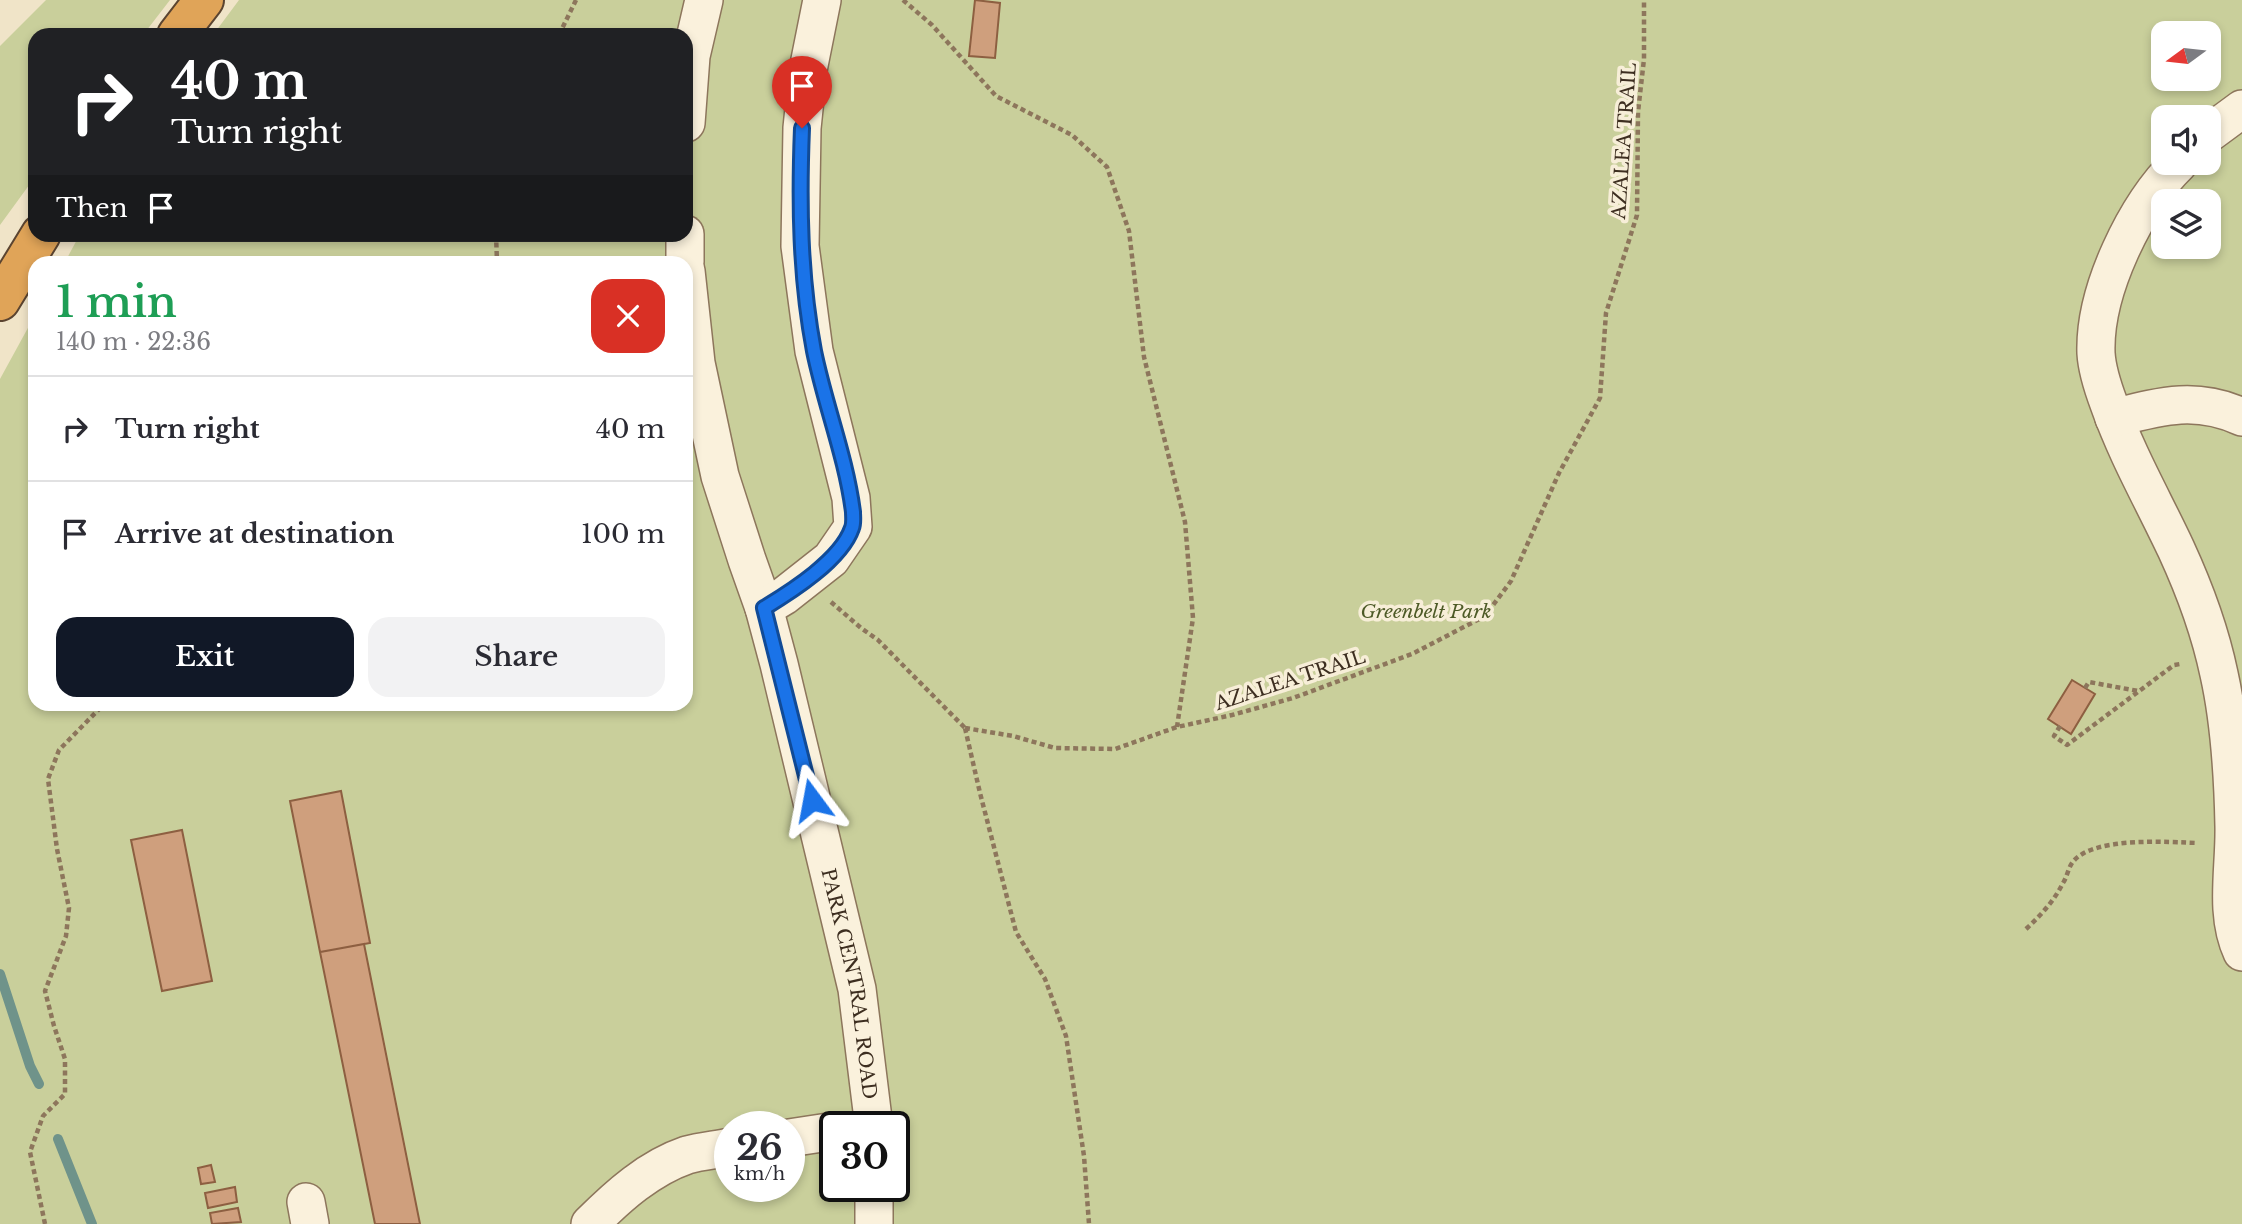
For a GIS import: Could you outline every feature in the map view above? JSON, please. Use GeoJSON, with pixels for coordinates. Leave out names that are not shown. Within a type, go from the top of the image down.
{"type":"FeatureCollection","features":[{"type":"Feature","properties":{"kind":"highway"},"geometry":{"type":"LineString","coordinates":[[182,28],[204,0]]}},
{"type":"Feature","properties":{"kind":"highway"},"geometry":{"type":"LineString","coordinates":[[0,301],[36,242]]}},
{"type":"Feature","properties":{"kind":"street"},"geometry":{"type":"LineString","coordinates":[[693,47],[704,0]]}},
{"type":"Feature","properties":{"kind":"street"},"geometry":{"type":"LineString","coordinates":[[764,608],[831,559],[853,527],[853,512],[814,351],[800,246],[802,128],[808,70],[822,0]]}},
{"type":"Feature","properties":{"kind":"street"},"geometry":{"type":"LineString","coordinates":[[2221,124],[2242,109]]}},
{"type":"Feature","properties":{"kind":"street"},"geometry":{"type":"LineString","coordinates":[[2169,175],[2136,222],[2119,258],[2102,307],[2096,337],[2096,356],[2114,418],[2196,597],[2214,654],[2230,742],[2234,845],[2232,919],[2242,952]]}},
{"type":"Feature","properties":{"kind":"street","name":"PARK CENTRAL ROAD"},"geometry":{"type":"LineString","coordinates":[[693,335],[696,363],[720,476],[764,608],[858,989],[872,1111]]}},
{"type":"Feature","properties":{"kind":"street"},"geometry":{"type":"LineString","coordinates":[[2114,418],[2140,411],[2194,404],[2213,406],[2242,417]]}},
{"type":"Feature","properties":{"kind":"street"},"geometry":{"type":"LineString","coordinates":[[590,1224],[633,1185],[667,1163],[691,1154],[714,1150]]}},
{"type":"Feature","properties":{"kind":"street"},"geometry":{"type":"LineString","coordinates":[[874,1202],[874,1224]]}},
{"type":"Feature","properties":{"kind":"path"},"geometry":{"type":"LineString","coordinates":[[562,28],[576,0]]}},
{"type":"Feature","properties":{"kind":"path"},"geometry":{"type":"LineString","coordinates":[[903,0],[932,25],[996,96],[1072,135],[1107,167],[1129,230],[1144,358],[1185,522],[1194,618],[1177,727]]}},
{"type":"Feature","properties":{"kind":"path","name":"AZALEA TRAIL"},"geometry":{"type":"LineString","coordinates":[[965,728],[1013,736],[1055,748],[1115,749],[1177,727],[1293,698],[1412,654],[1485,615],[1511,581],[1559,473],[1600,398],[1606,313],[1637,215],[1638,112],[1644,59],[1644,0]]}},
{"type":"Feature","properties":{"kind":"path"},"geometry":{"type":"LineString","coordinates":[[806,579],[878,640],[965,728],[1016,932],[1045,979],[1066,1036],[1084,1156],[1089,1224]]}},
{"type":"Feature","properties":{"kind":"path"},"geometry":{"type":"LineString","coordinates":[[2060,726],[2054,736],[2067,745],[2174,665],[2214,654]]}},
{"type":"Feature","properties":{"kind":"path"},"geometry":{"type":"LineString","coordinates":[[2085,688],[2089,682],[2139,691]]}},
{"type":"Feature","properties":{"kind":"path"},"geometry":{"type":"LineString","coordinates":[[46,1224],[30,1152],[43,1116],[65,1094],[65,1059],[45,991],[66,936],[69,908],[57,849],[48,779],[59,750],[97,711]]}},
{"type":"Feature","properties":{"kind":"path"},"geometry":{"type":"LineString","coordinates":[[2026,929],[2048,908],[2064,883],[2073,861],[2089,852],[2117,843],[2158,841],[2234,845]]}},
{"type":"Feature","properties":{"kind":"green space"},"geometry":{"type":"Polygon","coordinates":[[[46,0],[170,0],[148,28],[28,28],[28,187],[0,225],[0,46],[46,0]]]}},
{"type":"Feature","properties":{"kind":"green space","name":"Greenbelt Park"},"geometry":{"type":"Polygon","coordinates":[[[239,0],[2242,0],[2242,1224],[0,1224],[0,379],[28,328],[28,711],[693,711],[693,256],[68,256],[76,242],[693,242],[693,28],[218,28],[239,0]]]}},
{"type":"Feature","properties":{"kind":"building"},"geometry":{"type":"Polygon","coordinates":[[[975,0],[1000,3],[995,58],[969,56],[975,0]]]}},
{"type":"Feature","properties":{"kind":"building"},"geometry":{"type":"Polygon","coordinates":[[[2072,680],[2095,694],[2071,734],[2048,719],[2072,680]]]}},
{"type":"Feature","properties":{"kind":"building"},"geometry":{"type":"Polygon","coordinates":[[[341,791],[370,943],[320,952],[290,801],[341,791]]]}},
{"type":"Feature","properties":{"kind":"building"},"geometry":{"type":"Polygon","coordinates":[[[182,830],[212,981],[162,991],[131,840],[182,830]]]}},
{"type":"Feature","properties":{"kind":"building"},"geometry":{"type":"Polygon","coordinates":[[[364,944],[420,1224],[375,1224],[320,952],[364,944]]]}},
{"type":"Feature","properties":{"kind":"building"},"geometry":{"type":"Polygon","coordinates":[[[211,1165],[215,1182],[201,1184],[198,1168],[211,1165]]]}},
{"type":"Feature","properties":{"kind":"building"},"geometry":{"type":"Polygon","coordinates":[[[235,1187],[237,1202],[208,1208],[205,1193],[235,1187]]]}},
{"type":"Feature","properties":{"kind":"building"},"geometry":{"type":"Polygon","coordinates":[[[238,1208],[241,1222],[212,1224],[210,1213],[238,1208]]]}},
{"type":"Feature","properties":{"kind":"waterway"},"geometry":{"type":"LineString","coordinates":[[0,974],[30,1066],[39,1084]]}},
{"type":"Feature","properties":{"kind":"waterway"},"geometry":{"type":"LineString","coordinates":[[58,1139],[92,1224]]}},
{"type":"Feature","properties":{"kind":"route"},"geometry":{"type":"LineString","coordinates":[[802,128],[800,246],[807,306],[814,351],[852,498],[853,512],[853,527],[831,559],[784,596],[764,608],[812,800]]}}]}
